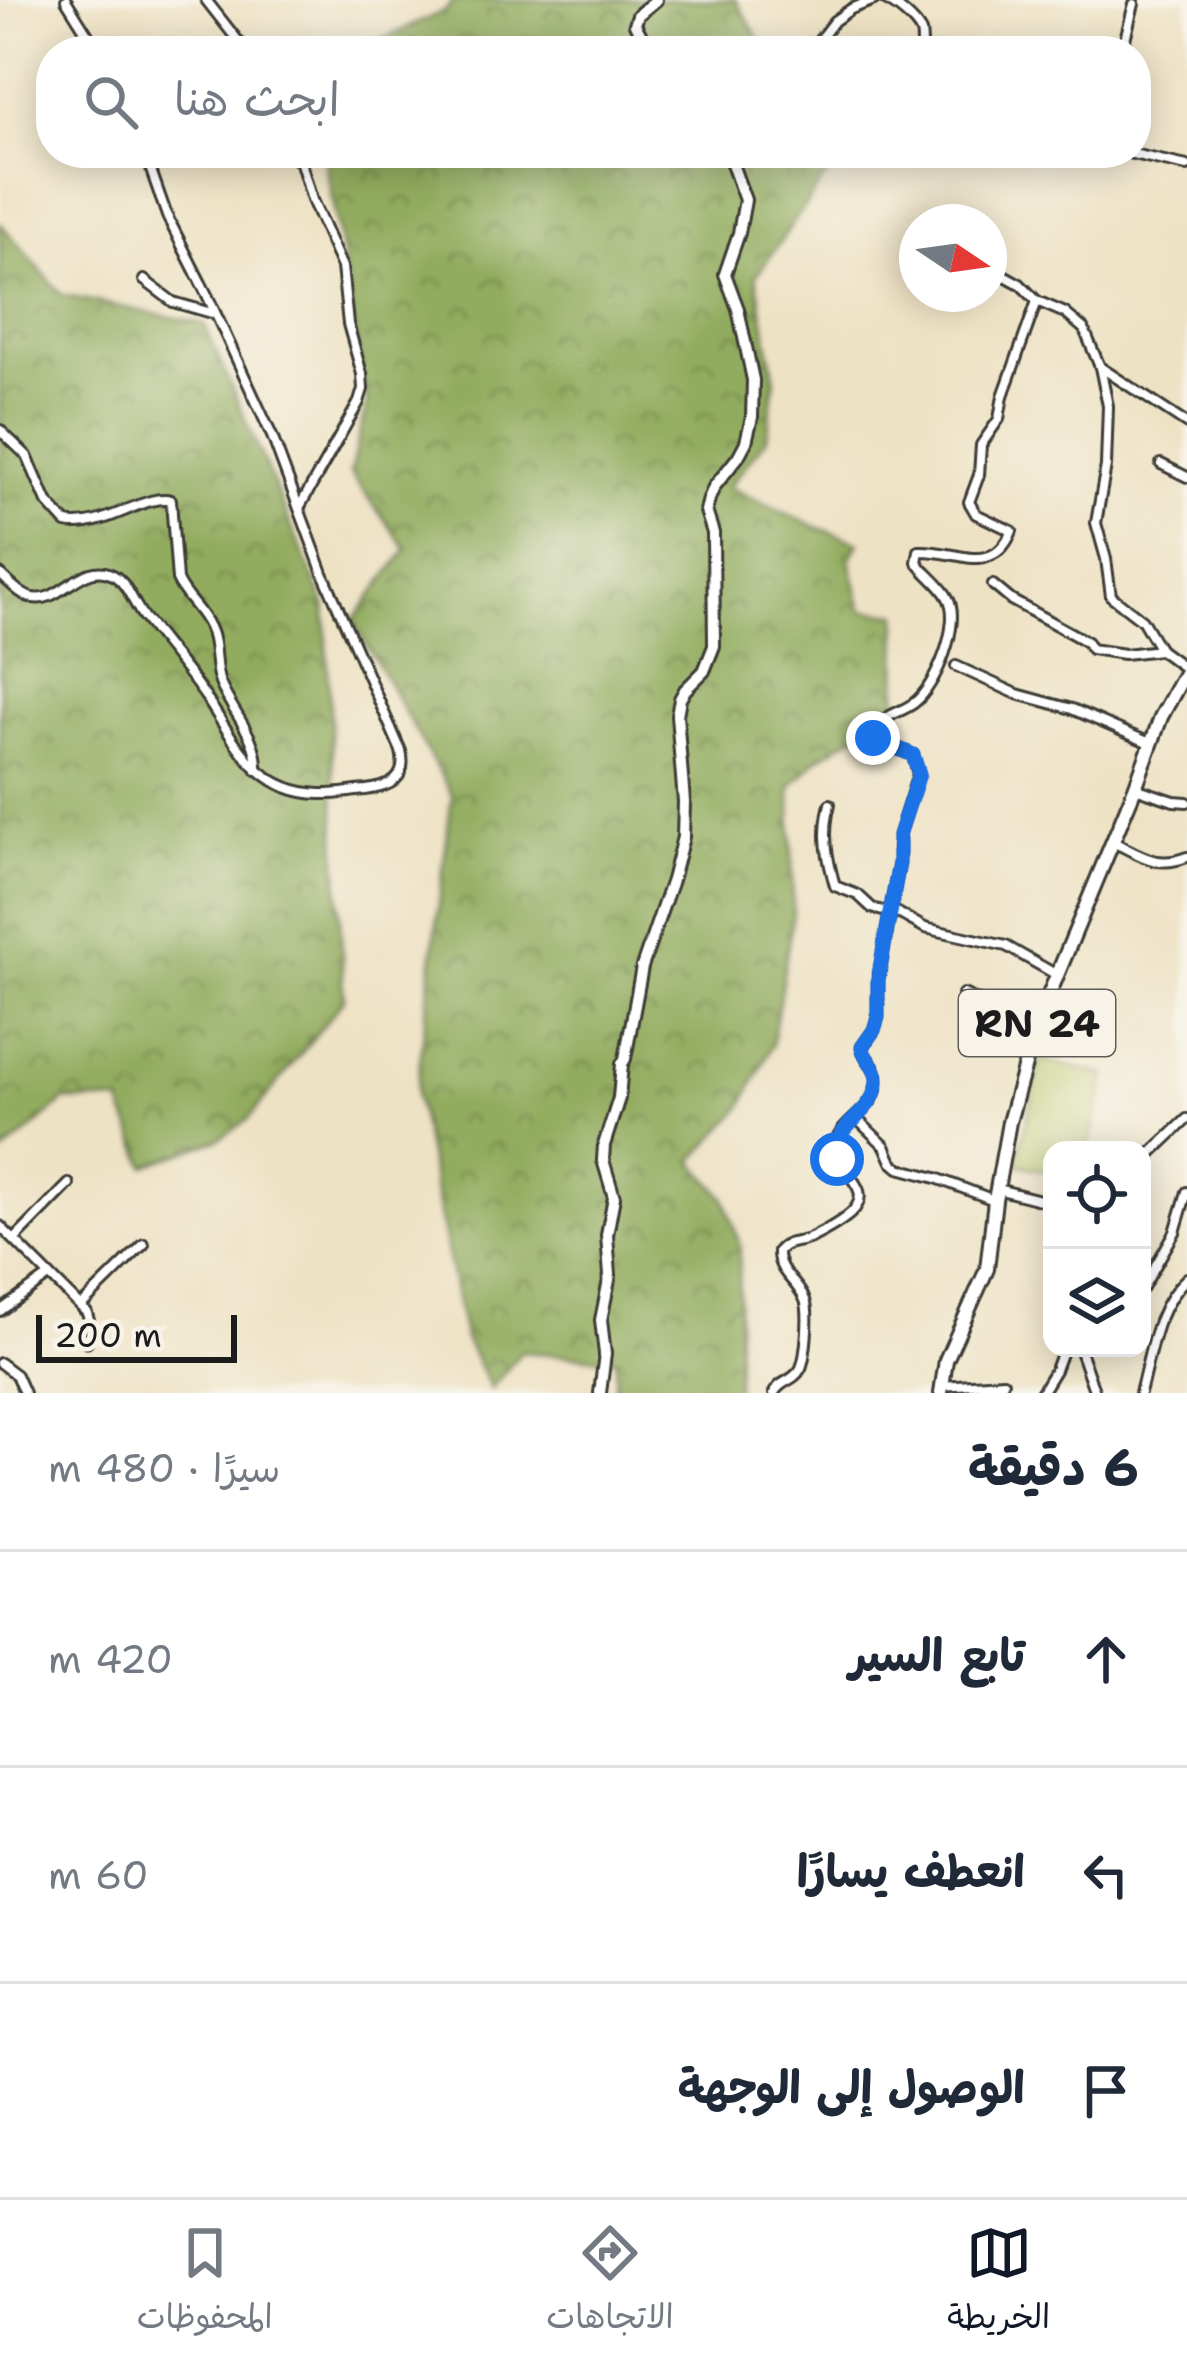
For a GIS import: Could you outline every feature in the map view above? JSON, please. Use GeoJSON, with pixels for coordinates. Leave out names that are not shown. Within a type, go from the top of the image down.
{"type":"FeatureCollection","features":[{"type":"Feature","properties":{"kind":"main road","name":"RN 24"},"geometry":{"type":"LineString","coordinates":[[941,1390],[946,1360],[987,1269],[996,1194],[1021,1073],[1036,1026],[1161,717],[1187,669]]}},
{"type":"Feature","properties":{"kind":"street"},"geometry":{"type":"LineString","coordinates":[[66,0],[89,36]]}},
{"type":"Feature","properties":{"kind":"street"},"geometry":{"type":"LineString","coordinates":[[206,0],[233,36]]}},
{"type":"Feature","properties":{"kind":"street"},"geometry":{"type":"LineString","coordinates":[[641,36],[635,24],[638,15],[656,0]]}},
{"type":"Feature","properties":{"kind":"street"},"geometry":{"type":"LineString","coordinates":[[823,36],[850,9],[874,0]]}},
{"type":"Feature","properties":{"kind":"street"},"geometry":{"type":"LineString","coordinates":[[885,0],[892,1],[922,36]]}},
{"type":"Feature","properties":{"kind":"street"},"geometry":{"type":"LineString","coordinates":[[1126,36],[1134,4]]}},
{"type":"Feature","properties":{"kind":"street"},"geometry":{"type":"LineString","coordinates":[[1151,158],[1187,166]]}},
{"type":"Feature","properties":{"kind":"street"},"geometry":{"type":"LineString","coordinates":[[0,574],[25,596],[37,598],[94,572],[117,577],[244,758],[280,785],[322,795],[387,788],[400,775],[404,763],[393,733],[323,573],[272,436],[167,216],[150,168]]}},
{"type":"Feature","properties":{"kind":"street"},"geometry":{"type":"LineString","coordinates":[[298,508],[363,388],[348,324],[342,267],[302,168]]}},
{"type":"Feature","properties":{"kind":"street"},"geometry":{"type":"LineString","coordinates":[[600,1393],[605,1354],[601,1320],[610,1275],[607,1235],[614,1197],[603,1160],[604,1144],[617,1112],[641,967],[683,837],[680,699],[704,671],[714,646],[712,532],[706,511],[746,442],[753,402],[738,309],[725,274],[746,200],[734,168]]}},
{"type":"Feature","properties":{"kind":"street"},"geometry":{"type":"LineString","coordinates":[[1007,277],[1084,329],[1100,367],[1108,406],[1106,466],[1096,531],[1111,596],[1142,620],[1160,650],[1187,669]]}},
{"type":"Feature","properties":{"kind":"street"},"geometry":{"type":"LineString","coordinates":[[144,280],[173,302],[216,314]]}},
{"type":"Feature","properties":{"kind":"street"},"geometry":{"type":"LineString","coordinates":[[774,1393],[802,1364],[807,1310],[802,1294],[777,1261],[778,1251],[784,1244],[812,1237],[856,1207],[856,1182],[840,1164],[835,1147],[877,1086],[876,1071],[861,1050],[877,1024],[878,980],[899,863],[899,835],[919,774],[913,755],[873,738],[874,732],[887,716],[925,692],[951,628],[952,604],[917,562],[919,551],[984,558],[1000,551],[1012,531],[976,514],[969,502],[979,475],[981,445],[999,419],[1037,301]]}},
{"type":"Feature","properties":{"kind":"street"},"geometry":{"type":"LineString","coordinates":[[1100,367],[1187,424]]}},
{"type":"Feature","properties":{"kind":"street"},"geometry":{"type":"LineString","coordinates":[[0,430],[31,461],[47,502],[66,523],[119,514],[160,497],[171,500],[177,580],[211,629],[218,677],[255,751],[257,770]]}},
{"type":"Feature","properties":{"kind":"street"},"geometry":{"type":"LineString","coordinates":[[1161,464],[1187,477]]}},
{"type":"Feature","properties":{"kind":"street"},"geometry":{"type":"LineString","coordinates":[[993,585],[1087,642],[1091,649],[1124,654],[1160,650]]}},
{"type":"Feature","properties":{"kind":"street"},"geometry":{"type":"LineString","coordinates":[[956,666],[1151,744]]}},
{"type":"Feature","properties":{"kind":"street"},"geometry":{"type":"LineString","coordinates":[[1135,788],[1187,802]]}},
{"type":"Feature","properties":{"kind":"street"},"geometry":{"type":"LineString","coordinates":[[830,804],[824,827],[835,886],[858,895],[872,908],[891,911],[925,928],[1006,946],[1057,975]]}},
{"type":"Feature","properties":{"kind":"street"},"geometry":{"type":"LineString","coordinates":[[1112,842],[1157,862],[1187,857]]}},
{"type":"Feature","properties":{"kind":"street"},"geometry":{"type":"LineString","coordinates":[[963,994],[1036,1026]]}},
{"type":"Feature","properties":{"kind":"street"},"geometry":{"type":"LineString","coordinates":[[856,1119],[885,1146],[899,1168],[1043,1202]]}},
{"type":"Feature","properties":{"kind":"street"},"geometry":{"type":"LineString","coordinates":[[1151,1153],[1187,1119]]}},
{"type":"Feature","properties":{"kind":"street"},"geometry":{"type":"LineString","coordinates":[[15,1239],[69,1184]]}},
{"type":"Feature","properties":{"kind":"street"},"geometry":{"type":"LineString","coordinates":[[1151,1273],[1174,1232],[1187,1192]]}},
{"type":"Feature","properties":{"kind":"street"},"geometry":{"type":"LineString","coordinates":[[0,1226],[81,1306],[91,1323],[87,1342]]}},
{"type":"Feature","properties":{"kind":"street"},"geometry":{"type":"LineString","coordinates":[[81,1306],[144,1244]]}},
{"type":"Feature","properties":{"kind":"street"},"geometry":{"type":"LineString","coordinates":[[0,1311],[49,1276]]}},
{"type":"Feature","properties":{"kind":"street"},"geometry":{"type":"LineString","coordinates":[[1140,1393],[1161,1312],[1187,1278]]}},
{"type":"Feature","properties":{"kind":"street"},"geometry":{"type":"LineString","coordinates":[[1041,1393],[1060,1357]]}},
{"type":"Feature","properties":{"kind":"street"},"geometry":{"type":"LineString","coordinates":[[1082,1357],[1095,1393]]}},
{"type":"Feature","properties":{"kind":"street"},"geometry":{"type":"LineString","coordinates":[[0,1363],[16,1375],[24,1393]]}},
{"type":"Feature","properties":{"kind":"street"},"geometry":{"type":"LineString","coordinates":[[941,1390],[1003,1382]]}},
{"type":"Feature","properties":{"kind":"green space"},"geometry":{"type":"Polygon","coordinates":[[[454,0],[736,0],[757,36],[390,36],[446,10],[454,0]]]}},
{"type":"Feature","properties":{"kind":"green space"},"geometry":{"type":"Polygon","coordinates":[[[327,168],[832,168],[756,276],[775,380],[767,438],[728,487],[859,542],[850,560],[862,610],[898,614],[897,709],[817,759],[791,787],[793,913],[772,1045],[741,1109],[693,1161],[724,1197],[740,1246],[736,1393],[615,1393],[616,1359],[521,1352],[491,1389],[464,1337],[416,1095],[452,795],[353,621],[407,549],[350,473],[367,402],[327,168]]]}},
{"type":"Feature","properties":{"kind":"green space"},"geometry":{"type":"Polygon","coordinates":[[[0,223],[62,295],[204,324],[325,604],[344,999],[249,1119],[217,1140],[146,1166],[120,1102],[65,1100],[0,1156],[0,223]]]}},
{"type":"Feature","properties":{"kind":"green space"},"geometry":{"type":"Polygon","coordinates":[[[1041,1060],[1106,1075],[1090,1141],[1043,1141],[1043,1170],[1016,1164],[1041,1060]]]}},
{"type":"Feature","properties":{"kind":"route"},"geometry":{"type":"LineString","coordinates":[[837,1159],[840,1134],[868,1105],[877,1086],[876,1071],[862,1047],[877,1024],[876,995],[899,863],[899,835],[919,774],[913,755],[873,738]]}}]}
